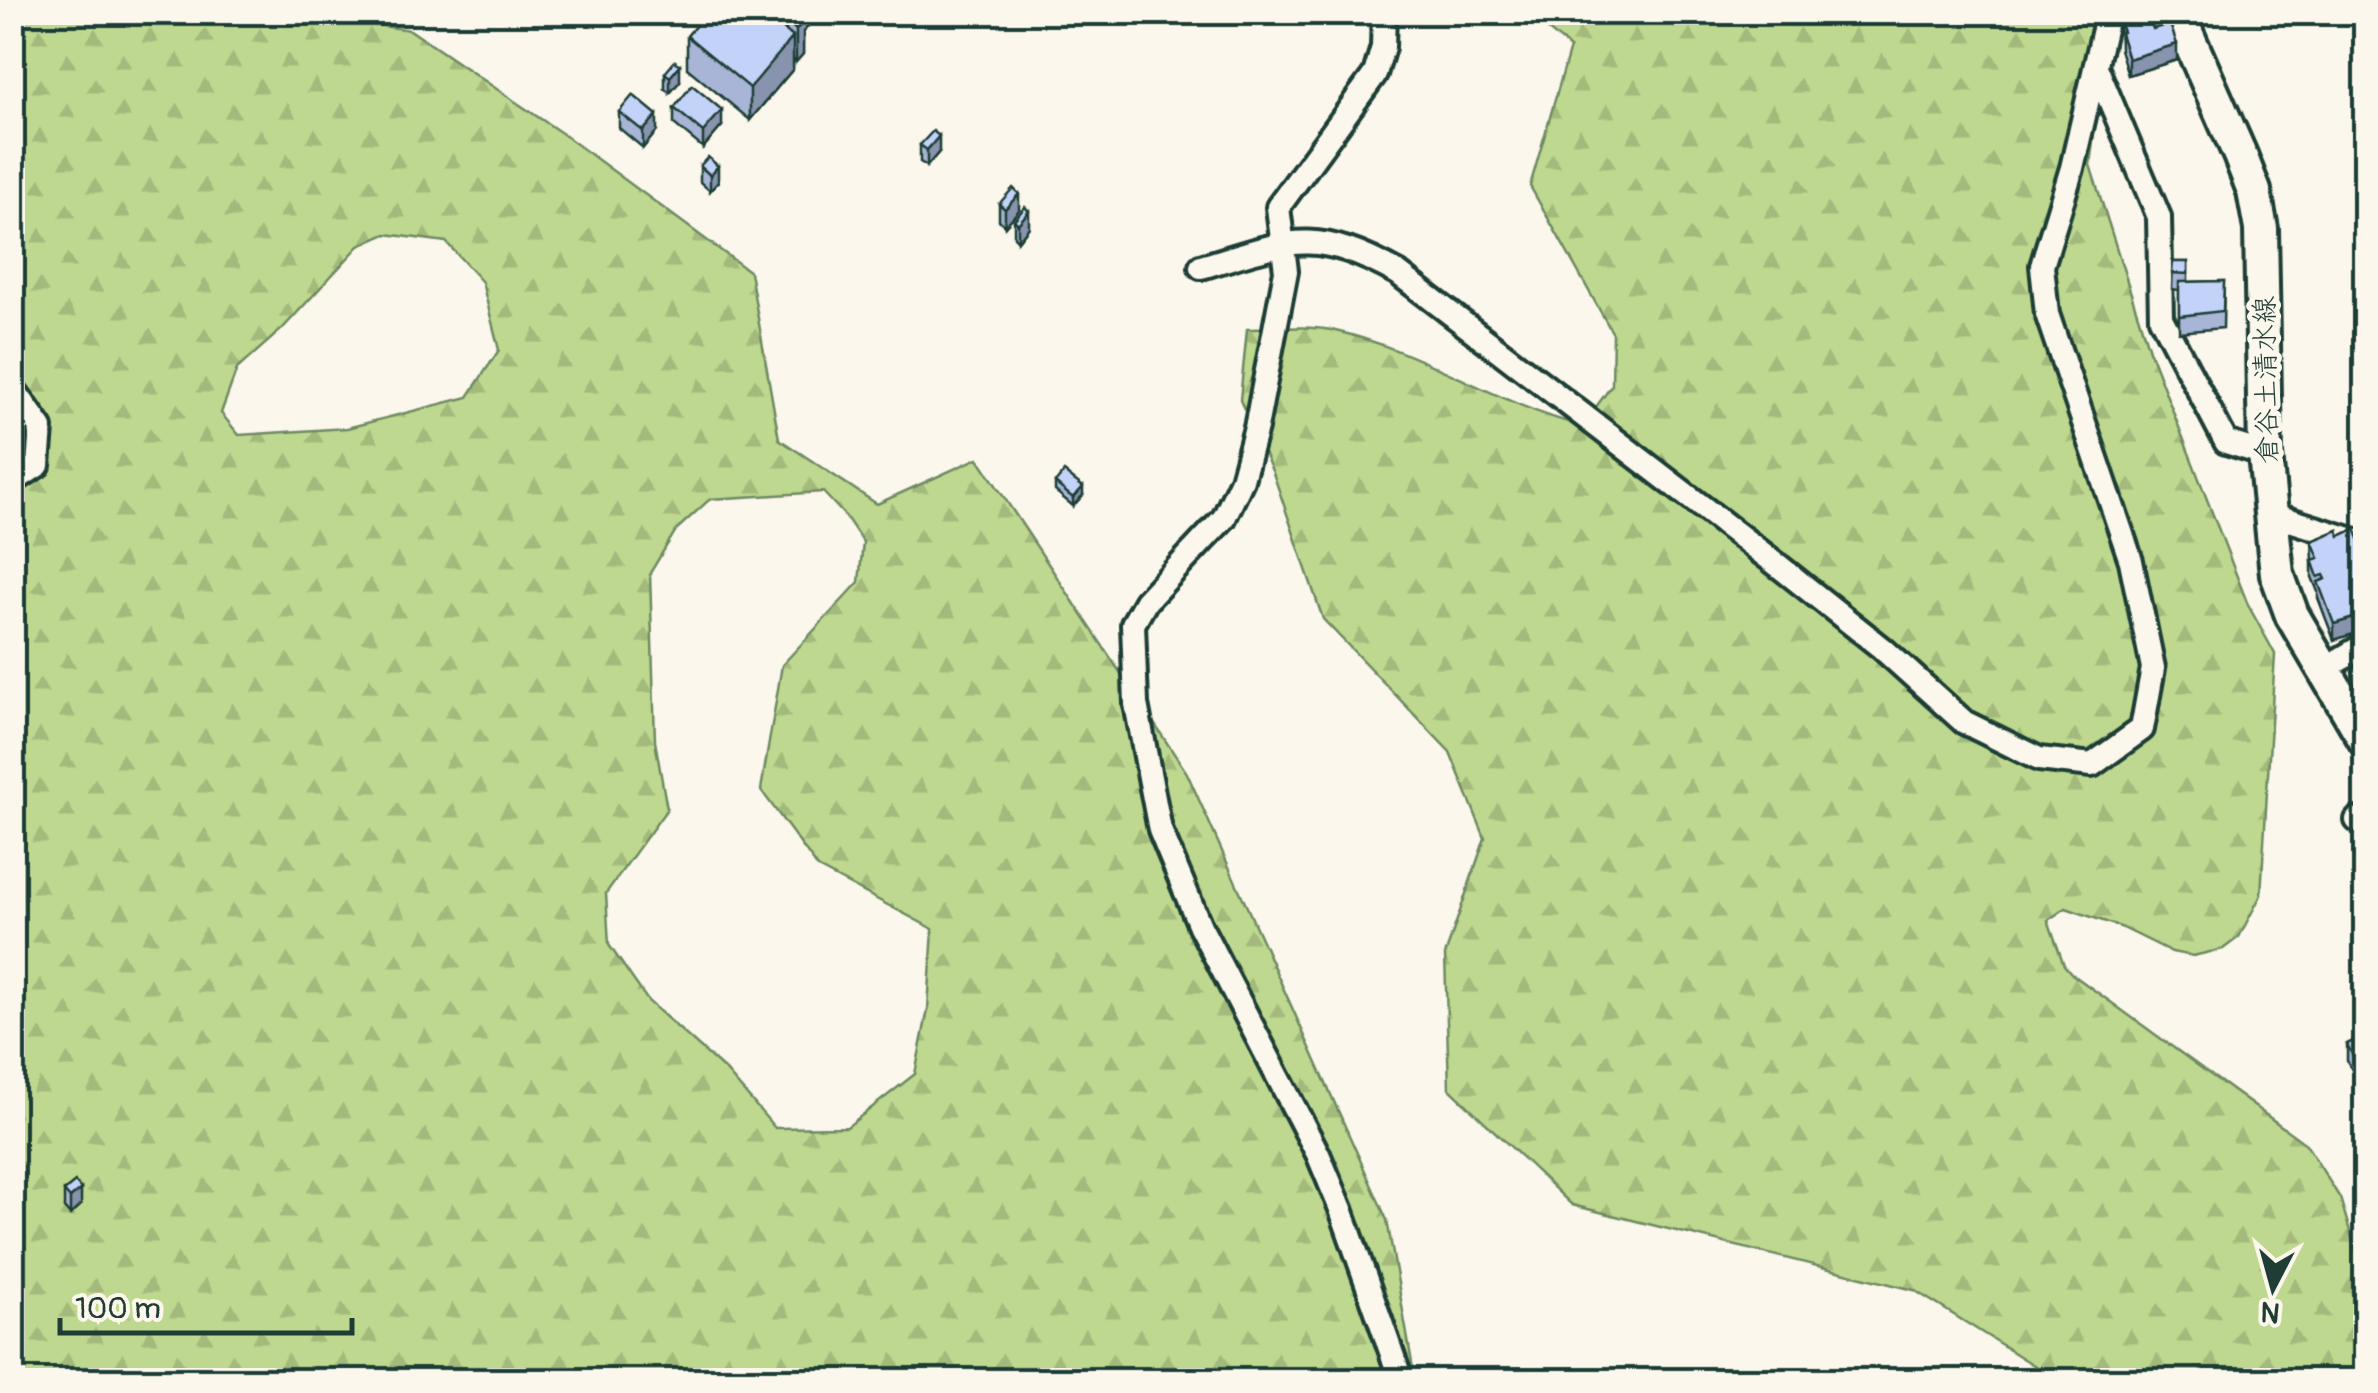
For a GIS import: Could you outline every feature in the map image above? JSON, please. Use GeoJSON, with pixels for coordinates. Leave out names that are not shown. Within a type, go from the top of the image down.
{"type":"FeatureCollection","features":[{"type":"Feature","properties":{"kind":"main road","name":"倉谷土清水線"},"geometry":{"type":"LineString","coordinates":[[2177,12],[2240,155],[2262,229],[2264,454],[2277,574],[2286,600],[2366,741]]}},
{"type":"Feature","properties":{"kind":"street"},"geometry":{"type":"LineString","coordinates":[[1384,12],[1383,47],[1374,74],[1278,207],[1286,270],[1256,428],[1242,480],[1224,518],[1146,600],[1133,624],[1136,704],[1160,830],[1200,926],[1318,1154],[1401,1380]]}},
{"type":"Feature","properties":{"kind":"street"},"geometry":{"type":"LineString","coordinates":[[1201,267],[1283,243],[1327,242],[1361,253],[1398,274],[1775,562],[1882,648],[1964,722],[2039,758],[2092,765],[2142,728],[2153,668],[2131,561],[2047,314],[2042,266],[2072,168],[2108,12]]}},
{"type":"Feature","properties":{"kind":"street"},"geometry":{"type":"LineString","coordinates":[[2096,67],[2160,216],[2160,318],[2226,442],[2264,454]]}},
{"type":"Feature","properties":{"kind":"street"},"geometry":{"type":"LineString","coordinates":[[12,394],[18,394],[41,428],[38,465],[12,482]]}},
{"type":"Feature","properties":{"kind":"street"},"geometry":{"type":"LineString","coordinates":[[2268,513],[2359,542],[2366,551]]}},
{"type":"Feature","properties":{"kind":"street"},"geometry":{"type":"LineString","coordinates":[[2324,669],[2366,644]]}},
{"type":"Feature","properties":{"kind":"green space"},"geometry":{"type":"Polygon","coordinates":[[[12,13],[294,13],[410,30],[563,134],[750,272],[779,439],[877,504],[978,458],[1187,773],[1387,1220],[1415,1380],[13,1380],[12,13]],[[386,234],[359,246],[282,329],[237,369],[221,413],[239,435],[347,428],[468,397],[499,350],[482,282],[446,242],[386,234]],[[823,492],[710,499],[676,530],[650,573],[655,741],[667,809],[606,893],[609,945],[648,1001],[726,1071],[775,1128],[847,1127],[915,1074],[928,1009],[933,929],[818,868],[761,790],[782,665],[859,582],[863,542],[823,492]]]}},
{"type":"Feature","properties":{"kind":"green space"},"geometry":{"type":"Polygon","coordinates":[[[1528,13],[2109,13],[2090,165],[2149,350],[2248,605],[2275,654],[2261,895],[2239,937],[2223,949],[2193,956],[2172,952],[2123,928],[2066,908],[2048,920],[2064,965],[2072,974],[2306,1144],[2340,1198],[2365,1281],[2365,1380],[2043,1380],[2037,1367],[1914,1290],[1572,1205],[1449,1088],[1445,955],[1485,838],[1450,752],[1323,619],[1273,473],[1240,400],[1247,329],[1300,327],[1331,330],[1396,350],[1519,404],[1582,426],[1612,385],[1613,334],[1530,186],[1570,48],[1528,13]]]}},
{"type":"Feature","properties":{"kind":"building"},"geometry":{"type":"Polygon","coordinates":[[[707,12],[793,12],[803,22],[796,30],[786,21],[781,27],[793,37],[750,88],[687,36],[707,12]]]}},
{"type":"Feature","properties":{"kind":"building"},"geometry":{"type":"Polygon","coordinates":[[[2123,12],[2148,12],[2153,29],[2170,24],[2177,44],[2128,59],[2120,33],[2123,12]]]}},
{"type":"Feature","properties":{"kind":"building"},"geometry":{"type":"Polygon","coordinates":[[[675,61],[680,65],[670,77],[665,73],[675,61]]]}},
{"type":"Feature","properties":{"kind":"building"},"geometry":{"type":"Polygon","coordinates":[[[692,85],[722,110],[703,132],[674,108],[692,85]]]}},
{"type":"Feature","properties":{"kind":"building"},"geometry":{"type":"Polygon","coordinates":[[[633,95],[657,115],[643,131],[619,112],[633,95]]]}},
{"type":"Feature","properties":{"kind":"building"},"geometry":{"type":"Polygon","coordinates":[[[933,131],[939,136],[927,150],[920,145],[933,131]]]}},
{"type":"Feature","properties":{"kind":"building"},"geometry":{"type":"Polygon","coordinates":[[[708,157],[718,166],[710,175],[700,166],[708,157]]]}},
{"type":"Feature","properties":{"kind":"building"},"geometry":{"type":"Polygon","coordinates":[[[1013,188],[1019,194],[1005,209],[999,204],[1013,188]]]}},
{"type":"Feature","properties":{"kind":"building"},"geometry":{"type":"Polygon","coordinates":[[[1025,207],[1029,211],[1018,224],[1014,220],[1025,207]]]}},
{"type":"Feature","properties":{"kind":"building"},"geometry":{"type":"Polygon","coordinates":[[[2173,262],[2188,262],[2188,274],[2172,273],[2173,262]]]}},
{"type":"Feature","properties":{"kind":"building"},"geometry":{"type":"Polygon","coordinates":[[[2224,281],[2223,311],[2179,316],[2179,282],[2224,281]]]}},
{"type":"Feature","properties":{"kind":"building"},"geometry":{"type":"Polygon","coordinates":[[[1064,472],[1083,487],[1073,498],[1055,483],[1064,472]]]}},
{"type":"Feature","properties":{"kind":"building"},"geometry":{"type":"Polygon","coordinates":[[[2355,529],[2366,555],[2366,614],[2334,624],[2318,582],[2326,579],[2324,575],[2318,577],[2312,560],[2319,558],[2312,541],[2338,530],[2340,536],[2355,529]]]}},
{"type":"Feature","properties":{"kind":"building"},"geometry":{"type":"Polygon","coordinates":[[[2366,1035],[2366,1086],[2354,1063],[2362,1059],[2360,1055],[2354,1058],[2347,1044],[2366,1035]]]}},
{"type":"Feature","properties":{"kind":"building"},"geometry":{"type":"Polygon","coordinates":[[[75,1182],[81,1189],[70,1198],[64,1191],[75,1182]]]}}]}
